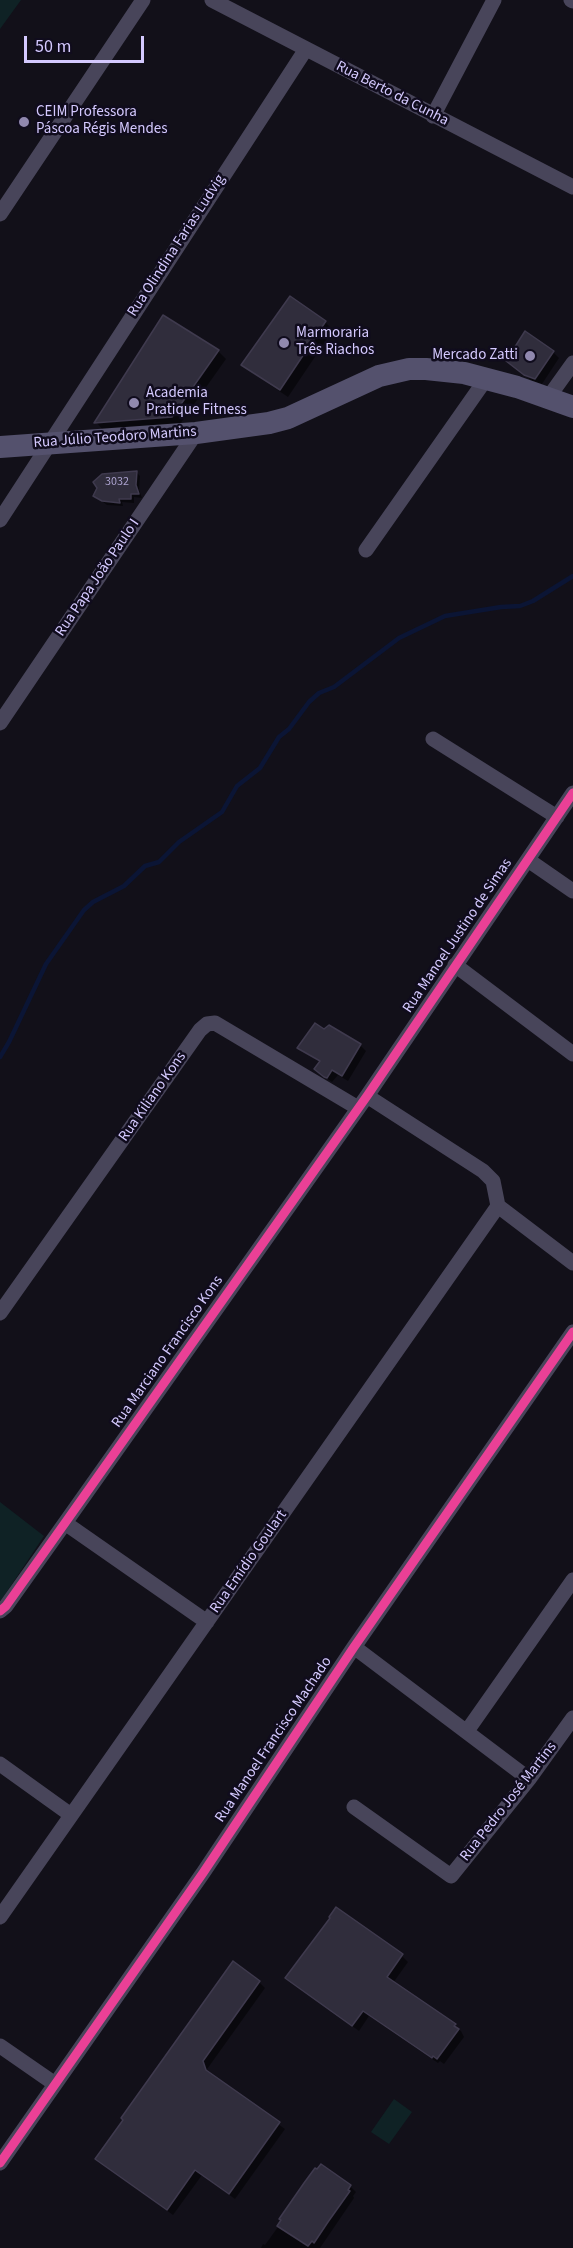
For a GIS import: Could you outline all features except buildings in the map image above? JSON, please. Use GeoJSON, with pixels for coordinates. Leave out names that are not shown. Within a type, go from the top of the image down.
{"type":"FeatureCollection","features":[{"type":"Feature","properties":{"kind":"main road","name":"Rua Júlio Teodoro Martins"},"geometry":{"type":"LineString","coordinates":[[0,447],[196,433],[249,426],[288,418],[371,380],[409,369],[444,370],[486,379],[573,407]]}},
{"type":"Feature","properties":{"kind":"street"},"geometry":{"type":"LineString","coordinates":[[0,214],[143,0]]}},
{"type":"Feature","properties":{"kind":"street","name":"Rua Berto da Cunha"},"geometry":{"type":"LineString","coordinates":[[212,0],[573,187]]}},
{"type":"Feature","properties":{"kind":"street"},"geometry":{"type":"LineString","coordinates":[[433,116],[494,0]]}},
{"type":"Feature","properties":{"kind":"street","name":"Rua Olindina Farias Ludvig"},"geometry":{"type":"LineString","coordinates":[[0,520],[306,50]]}},
{"type":"Feature","properties":{"kind":"street"},"geometry":{"type":"LineString","coordinates":[[548,398],[573,363]]}},
{"type":"Feature","properties":{"kind":"street"},"geometry":{"type":"LineString","coordinates":[[366,550],[486,379]]}},
{"type":"Feature","properties":{"kind":"street","name":"Rua Papa João Paulo I"},"geometry":{"type":"LineString","coordinates":[[0,723],[196,433]]}},
{"type":"Feature","properties":{"kind":"street"},"geometry":{"type":"LineString","coordinates":[[433,739],[557,817]]}},
{"type":"Feature","properties":{"kind":"street","name":"Rua Manoel Justino de Simas"},"geometry":{"type":"LineString","coordinates":[[363,1102],[572,795]]}},
{"type":"Feature","properties":{"kind":"street"},"geometry":{"type":"LineString","coordinates":[[528,860],[573,891]]}},
{"type":"Feature","properties":{"kind":"street"},"geometry":{"type":"LineString","coordinates":[[455,965],[573,1054]]}},
{"type":"Feature","properties":{"kind":"street","name":"Rua Kiliano Kons"},"geometry":{"type":"LineString","coordinates":[[0,1313],[200,1030],[207,1024],[215,1023],[363,1102],[483,1171],[492,1181],[498,1206]]}},
{"type":"Feature","properties":{"kind":"street","name":"Rua Marciano Francisco Kons"},"geometry":{"type":"LineString","coordinates":[[0,1611],[6,1606],[363,1102]]}},
{"type":"Feature","properties":{"kind":"street"},"geometry":{"type":"LineString","coordinates":[[498,1206],[573,1263]]}},
{"type":"Feature","properties":{"kind":"street","name":"Rua Emídio Goulart"},"geometry":{"type":"LineString","coordinates":[[0,1917],[498,1206]]}},
{"type":"Feature","properties":{"kind":"street","name":"Rua Manoel Francisco Machado"},"geometry":{"type":"LineString","coordinates":[[0,2163],[203,1873],[354,1647],[573,1332]]}},
{"type":"Feature","properties":{"kind":"street"},"geometry":{"type":"LineString","coordinates":[[65,1523],[207,1622]]}},
{"type":"Feature","properties":{"kind":"street"},"geometry":{"type":"LineString","coordinates":[[467,1731],[573,1580]]}},
{"type":"Feature","properties":{"kind":"street"},"geometry":{"type":"LineString","coordinates":[[354,1647],[529,1779]]}},
{"type":"Feature","properties":{"kind":"street","name":"Rua Pedro José Martins"},"geometry":{"type":"LineString","coordinates":[[354,1807],[451,1876],[529,1779],[573,1718]]}},
{"type":"Feature","properties":{"kind":"street"},"geometry":{"type":"LineString","coordinates":[[0,1764],[71,1815]]}},
{"type":"Feature","properties":{"kind":"street"},"geometry":{"type":"LineString","coordinates":[[0,2046],[55,2084]]}},
{"type":"Feature","properties":{"kind":"green space"},"geometry":{"type":"Polygon","coordinates":[[[0,0],[21,0],[0,29],[0,0]]]}},
{"type":"Feature","properties":{"kind":"green space"},"geometry":{"type":"Polygon","coordinates":[[[0,1502],[44,1536],[0,1602],[0,1502]]]}},
{"type":"Feature","properties":{"kind":"green space"},"geometry":{"type":"Polygon","coordinates":[[[394,2099],[412,2112],[389,2144],[371,2132],[394,2099]]]}},
{"type":"Feature","properties":{"kind":"waterway"},"geometry":{"type":"LineString","coordinates":[[0,1057],[46,964],[84,910],[93,902],[124,886],[145,866],[159,862],[179,842],[222,812],[237,786],[260,768],[279,737],[289,729],[309,702],[319,693],[334,687],[399,638],[445,616],[520,606],[533,601],[573,576]]}},
{"type":"Feature","properties":{"kind":"cycle path"},"geometry":{"type":"LineString","coordinates":[[0,1611],[6,1606],[367,1096],[573,793]]}},
{"type":"Feature","properties":{"kind":"cycle path"},"geometry":{"type":"LineString","coordinates":[[0,2163],[203,1873],[354,1647],[573,1332]]}},
{"type":"Feature","properties":{"kind":"place","name":"CEIM Professora Páscoa Régis Mendes"},"geometry":{"type":"Point","coordinates":[24,122]}},
{"type":"Feature","properties":{"kind":"place","name":"Marmoraria Três Riachos"},"geometry":{"type":"Point","coordinates":[284,343]}},
{"type":"Feature","properties":{"kind":"place","name":"Mercado Zatti"},"geometry":{"type":"Point","coordinates":[530,356]}},
{"type":"Feature","properties":{"kind":"place","name":"Academia Pratique Fitness"},"geometry":{"type":"Point","coordinates":[134,403]}}]}
